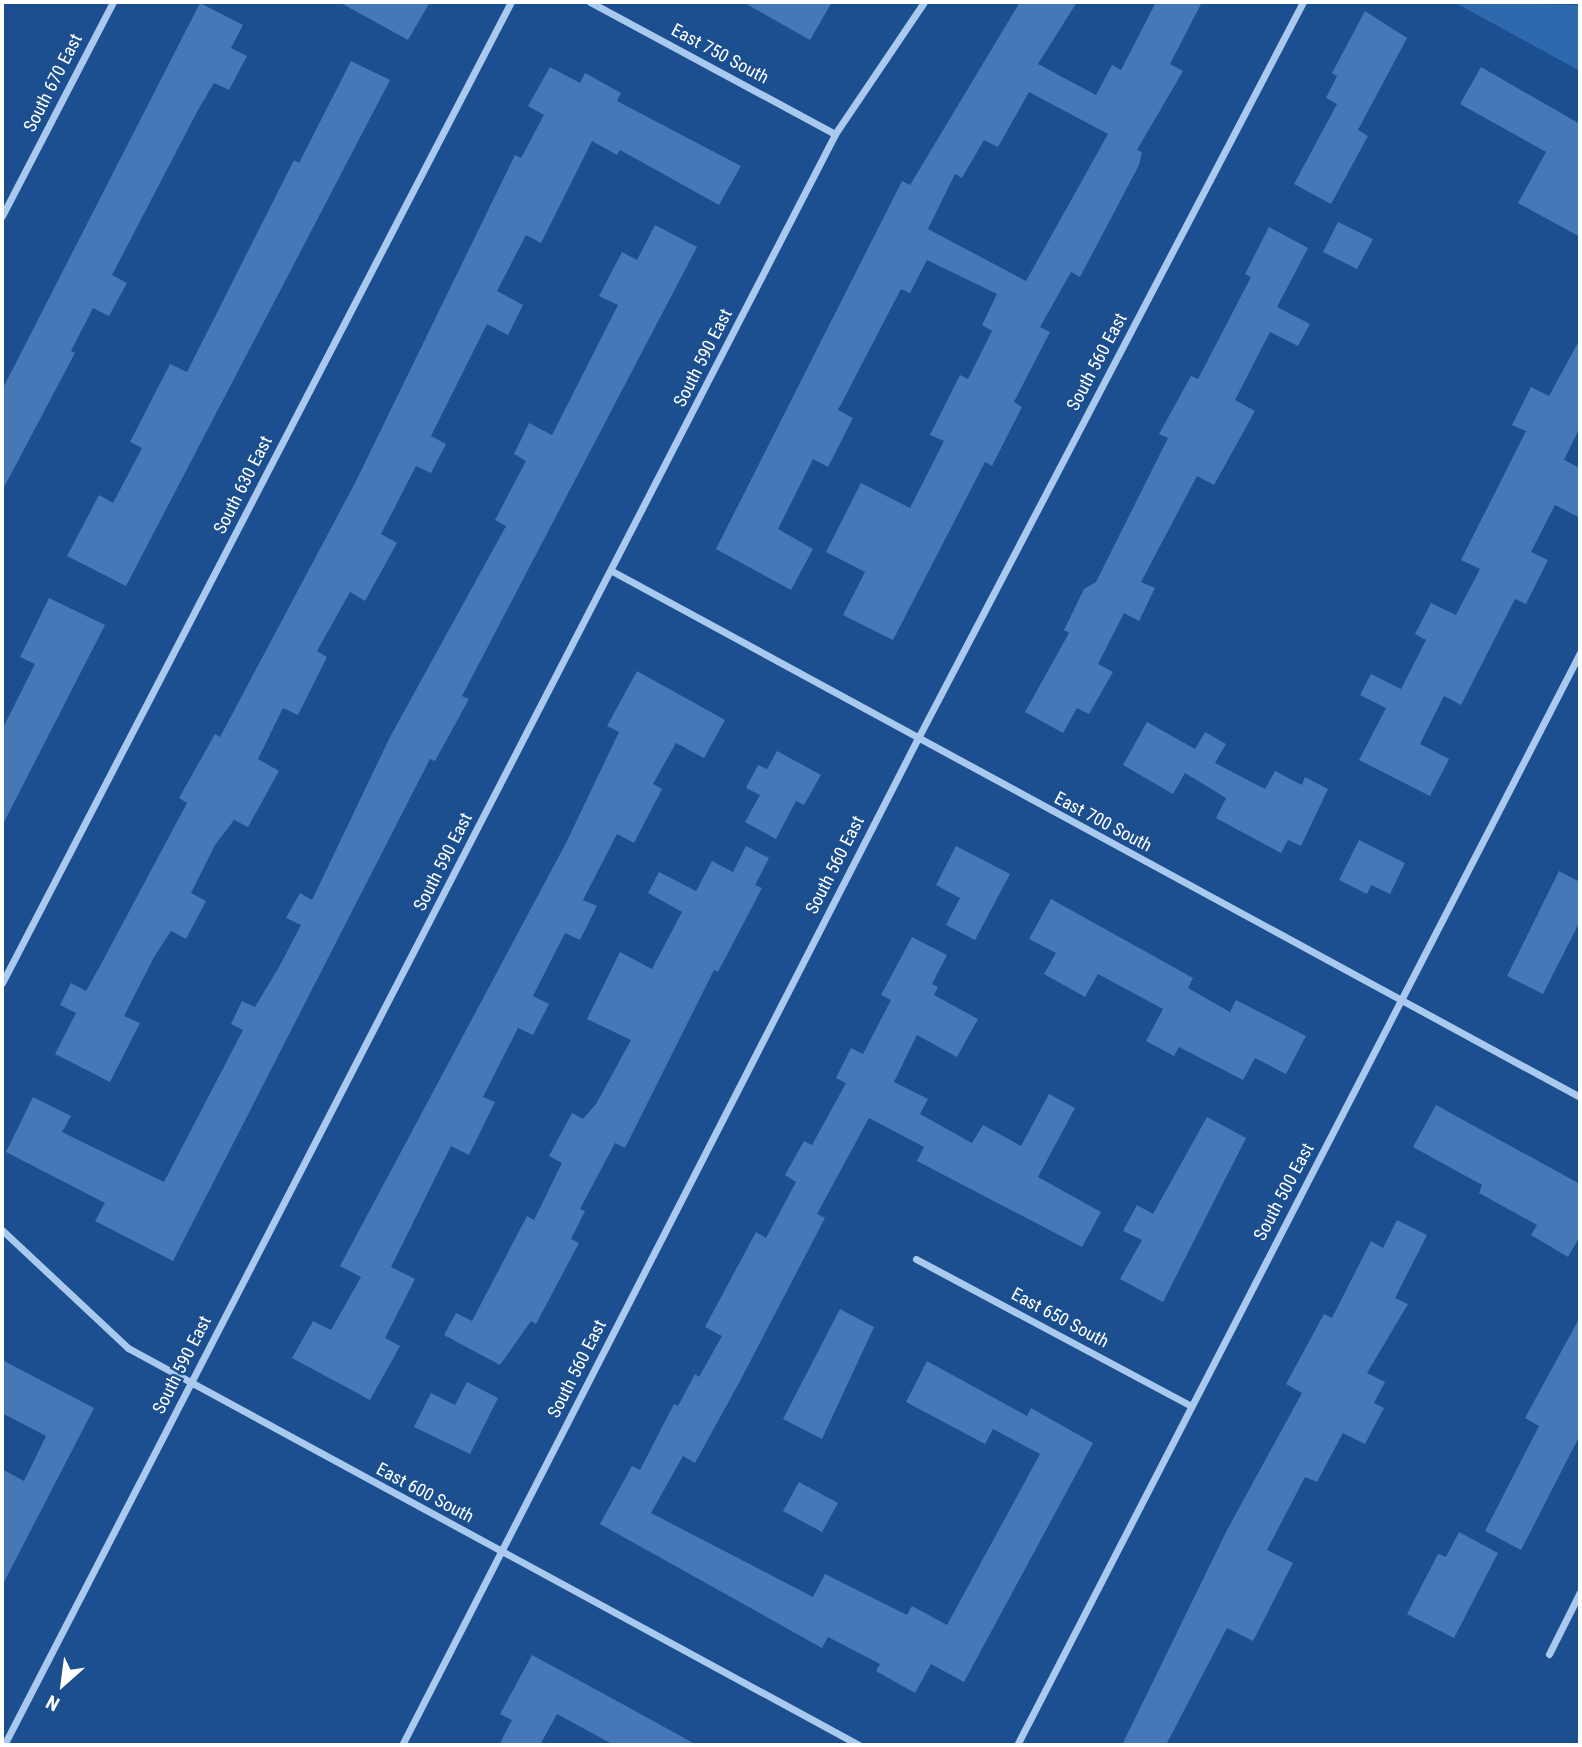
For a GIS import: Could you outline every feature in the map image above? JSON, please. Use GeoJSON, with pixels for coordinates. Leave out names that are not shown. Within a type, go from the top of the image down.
{"type":"FeatureCollection","features":[{"type":"Feature","properties":{"kind":"street","name":"South 670 East"},"geometry":{"type":"LineString","coordinates":[[2,216],[113,2]]}},
{"type":"Feature","properties":{"kind":"street","name":"South 630 East"},"geometry":{"type":"LineString","coordinates":[[2,983],[511,2]]}},
{"type":"Feature","properties":{"kind":"street","name":"East 750 South"},"geometry":{"type":"LineString","coordinates":[[590,2],[835,134]]}},
{"type":"Feature","properties":{"kind":"street","name":"South 590 East"},"geometry":{"type":"LineString","coordinates":[[4,1745],[612,571],[835,134],[924,2]]}},
{"type":"Feature","properties":{"kind":"street","name":"South 560 East"},"geometry":{"type":"LineString","coordinates":[[402,1745],[917,740],[1303,2]]}},
{"type":"Feature","properties":{"kind":"street","name":"East 700 South"},"geometry":{"type":"LineString","coordinates":[[612,571],[917,740],[1580,1097]]}},
{"type":"Feature","properties":{"kind":"street","name":"South 500 East"},"geometry":{"type":"LineString","coordinates":[[1017,1745],[1580,653]]}},
{"type":"Feature","properties":{"kind":"street","name":"East 600 South"},"geometry":{"type":"LineString","coordinates":[[2,1230],[128,1348],[859,1745]]}},
{"type":"Feature","properties":{"kind":"street","name":"East 650 South"},"geometry":{"type":"LineString","coordinates":[[916,1259],[1190,1405]]}},
{"type":"Feature","properties":{"kind":"street"},"geometry":{"type":"LineString","coordinates":[[1549,1654],[1580,1592]]}},
{"type":"Feature","properties":{"kind":"shaded area"},"geometry":{"type":"Polygon","coordinates":[[[1454,2],[1580,5],[1580,71],[1454,2]]]}},
{"type":"Feature","properties":{"kind":"building"},"geometry":{"type":"Polygon","coordinates":[[[339,2],[430,2],[408,40],[339,2]]]}},
{"type":"Feature","properties":{"kind":"building"},"geometry":{"type":"Polygon","coordinates":[[[743,2],[832,2],[810,40],[743,2]]]}},
{"type":"Feature","properties":{"kind":"building"},"geometry":{"type":"Polygon","coordinates":[[[1020,2],[1077,2],[1038,64],[1096,95],[1112,65],[1121,70],[1156,2],[1202,2],[1170,64],[1183,71],[1137,150],[1142,152],[1139,165],[1080,277],[1071,272],[1040,327],[1050,332],[1014,402],[1022,407],[992,466],[985,462],[893,640],[843,615],[865,572],[826,552],[861,483],[910,508],[944,441],[930,435],[960,375],[968,379],[992,331],[982,325],[997,294],[927,260],[910,293],[901,289],[838,410],[853,418],[828,467],[813,459],[778,529],[813,549],[791,590],[716,549],[902,181],[910,185],[1020,2]],[[1029,92],[998,147],[984,140],[962,178],[955,174],[928,229],[1026,281],[1108,134],[1029,92]]]}},
{"type":"Feature","properties":{"kind":"building"},"geometry":{"type":"Polygon","coordinates":[[[200,3],[243,25],[231,48],[247,56],[229,90],[214,83],[198,110],[112,275],[127,283],[109,316],[93,308],[71,351],[75,353],[2,491],[2,390],[200,3]]]}},
{"type":"Feature","properties":{"kind":"building"},"geometry":{"type":"Polygon","coordinates":[[[1365,11],[1407,38],[1358,130],[1368,136],[1331,204],[1294,184],[1337,104],[1326,98],[1337,76],[1332,73],[1365,11]]]}},
{"type":"Feature","properties":{"kind":"building"},"geometry":{"type":"Polygon","coordinates":[[[351,61],[390,80],[126,586],[67,556],[99,495],[113,503],[142,448],[130,442],[170,364],[187,372],[294,160],[299,163],[351,61]]]}},
{"type":"Feature","properties":{"kind":"building"},"geometry":{"type":"Polygon","coordinates":[[[550,67],[580,83],[585,73],[621,93],[617,101],[741,166],[719,205],[620,150],[617,155],[592,141],[541,243],[526,235],[497,291],[523,305],[508,335],[487,324],[431,436],[446,444],[431,473],[416,466],[381,534],[397,543],[365,601],[350,592],[317,651],[327,657],[298,715],[283,708],[258,759],[279,771],[248,827],[234,820],[215,845],[191,893],[206,901],[186,939],[171,931],[154,957],[124,1016],[140,1023],[110,1082],[55,1054],[76,1013],[60,1005],[71,983],[86,991],[187,803],[179,798],[215,734],[220,737],[355,483],[515,155],[521,158],[544,115],[528,106],[550,67]]]}},
{"type":"Feature","properties":{"kind":"building"},"geometry":{"type":"Polygon","coordinates":[[[1481,67],[1580,124],[1580,237],[1518,203],[1546,152],[1460,104],[1481,67]]]}},
{"type":"Feature","properties":{"kind":"building"},"geometry":{"type":"Polygon","coordinates":[[[1338,222],[1373,239],[1357,269],[1323,252],[1338,222]]]}},
{"type":"Feature","properties":{"kind":"building"},"geometry":{"type":"Polygon","coordinates":[[[655,225],[697,247],[462,696],[469,699],[435,761],[430,759],[173,1261],[95,1221],[105,1203],[6,1152],[33,1097],[71,1116],[62,1132],[164,1182],[243,1030],[231,1024],[242,1001],[255,1007],[279,967],[301,925],[286,918],[300,893],[312,900],[390,737],[506,526],[495,520],[526,461],[514,454],[529,423],[552,435],[618,305],[599,296],[622,252],[637,260],[655,225]]]}},
{"type":"Feature","properties":{"kind":"building"},"geometry":{"type":"Polygon","coordinates":[[[1269,227],[1308,248],[1277,307],[1310,324],[1298,346],[1270,332],[1235,400],[1255,411],[1214,485],[1197,476],[1141,582],[1155,588],[1139,621],[1124,613],[1098,664],[1113,672],[1089,714],[1077,708],[1063,733],[1025,712],[1069,633],[1064,630],[1084,589],[1096,582],[1168,438],[1159,434],[1191,376],[1198,379],[1251,277],[1245,274],[1269,227]]]}},
{"type":"Feature","properties":{"kind":"building"},"geometry":{"type":"Polygon","coordinates":[[[1580,339],[1580,427],[1564,460],[1580,468],[1580,518],[1555,505],[1531,552],[1548,560],[1526,604],[1515,599],[1461,705],[1444,696],[1420,744],[1449,759],[1430,796],[1359,760],[1386,708],[1360,695],[1371,674],[1401,689],[1426,640],[1415,634],[1431,603],[1456,615],[1480,569],[1461,560],[1526,431],[1512,425],[1531,387],[1549,396],[1580,339]]]}},
{"type":"Feature","properties":{"kind":"building"},"geometry":{"type":"Polygon","coordinates":[[[49,598],[105,625],[2,826],[2,730],[35,664],[20,657],[49,598]]]}},
{"type":"Feature","properties":{"kind":"building"},"geometry":{"type":"Polygon","coordinates":[[[637,671],[725,720],[704,758],[676,743],[653,784],[662,789],[634,843],[617,834],[583,900],[597,906],[580,940],[565,933],[533,996],[549,1004],[533,1035],[518,1028],[483,1097],[495,1102],[469,1155],[451,1146],[391,1267],[415,1279],[385,1338],[400,1346],[370,1400],[292,1358],[313,1321],[331,1330],[361,1277],[340,1266],[566,843],[619,732],[607,726],[637,671]]]}},
{"type":"Feature","properties":{"kind":"building"},"geometry":{"type":"Polygon","coordinates":[[[1147,722],[1195,749],[1205,732],[1226,744],[1215,763],[1265,789],[1275,771],[1302,785],[1305,777],[1328,789],[1301,846],[1288,840],[1281,853],[1216,818],[1226,798],[1185,773],[1173,794],[1123,765],[1147,722]]]}},
{"type":"Feature","properties":{"kind":"building"},"geometry":{"type":"Polygon","coordinates":[[[777,751],[821,775],[804,805],[796,801],[776,839],[745,822],[760,795],[746,788],[758,765],[767,769],[777,751]]]}},
{"type":"Feature","properties":{"kind":"building"},"geometry":{"type":"Polygon","coordinates":[[[1359,840],[1405,863],[1390,894],[1371,885],[1367,894],[1339,880],[1359,840]]]}},
{"type":"Feature","properties":{"kind":"building"},"geometry":{"type":"Polygon","coordinates":[[[746,846],[769,858],[755,885],[762,888],[718,972],[714,970],[625,1148],[615,1143],[580,1209],[585,1211],[571,1239],[579,1243],[536,1324],[531,1321],[500,1365],[444,1335],[456,1313],[472,1321],[527,1216],[534,1220],[562,1163],[549,1156],[572,1113],[583,1119],[596,1104],[631,1040],[587,1019],[620,952],[652,969],[682,912],[648,893],[659,872],[696,891],[712,861],[733,872],[746,846]]]}},
{"type":"Feature","properties":{"kind":"building"},"geometry":{"type":"Polygon","coordinates":[[[956,846],[1010,874],[975,940],[946,925],[960,898],[936,885],[956,846]]]}},
{"type":"Feature","properties":{"kind":"building"},"geometry":{"type":"Polygon","coordinates":[[[1559,871],[1580,882],[1580,921],[1543,994],[1507,976],[1559,871]]]}},
{"type":"Feature","properties":{"kind":"building"},"geometry":{"type":"Polygon","coordinates":[[[1051,899],[1193,978],[1188,988],[1230,1012],[1236,1000],[1306,1036],[1286,1074],[1255,1058],[1243,1080],[1179,1047],[1174,1056],[1146,1041],[1163,1009],[1098,974],[1085,997],[1044,974],[1056,953],[1029,939],[1051,899]]]}},
{"type":"Feature","properties":{"kind":"building"},"geometry":{"type":"Polygon","coordinates":[[[912,937],[947,955],[932,984],[938,987],[934,995],[978,1019],[957,1057],[917,1035],[894,1082],[928,1099],[920,1114],[972,1143],[983,1125],[1021,1146],[1049,1094],[1075,1108],[1038,1177],[1101,1212],[1082,1247],[917,1161],[924,1147],[869,1118],[817,1214],[825,1218],[695,1463],[683,1456],[651,1513],[813,1597],[825,1574],[907,1615],[912,1606],[947,1625],[1040,1454],[993,1429],[985,1444],[906,1402],[927,1361],[1027,1416],[1031,1408],[1093,1443],[964,1682],[931,1664],[915,1693],[876,1671],[880,1664],[828,1637],[822,1648],[600,1524],[632,1466],[640,1470],[674,1404],[678,1406],[695,1374],[699,1377],[722,1336],[705,1327],[756,1232],[766,1238],[796,1182],[785,1175],[804,1141],[812,1145],[846,1083],[836,1078],[851,1048],[863,1054],[891,1000],[881,995],[912,937]]]}},
{"type":"Feature","properties":{"kind":"building"},"geometry":{"type":"Polygon","coordinates":[[[1436,1105],[1580,1184],[1580,1236],[1568,1257],[1531,1235],[1537,1225],[1479,1193],[1482,1185],[1413,1147],[1436,1105]]]}},
{"type":"Feature","properties":{"kind":"building"},"geometry":{"type":"Polygon","coordinates":[[[1207,1117],[1246,1138],[1163,1302],[1120,1279],[1142,1240],[1123,1231],[1137,1205],[1153,1214],[1207,1117]]]}},
{"type":"Feature","properties":{"kind":"building"},"geometry":{"type":"Polygon","coordinates":[[[1397,1220],[1427,1235],[1395,1298],[1408,1304],[1367,1373],[1385,1382],[1374,1403],[1384,1408],[1365,1444],[1343,1433],[1317,1482],[1305,1477],[1267,1550],[1293,1563],[1253,1641],[1227,1628],[1166,1745],[1122,1745],[1227,1530],[1302,1393],[1286,1384],[1324,1314],[1332,1318],[1371,1241],[1383,1248],[1397,1220]]]}},
{"type":"Feature","properties":{"kind":"building"},"geometry":{"type":"Polygon","coordinates":[[[840,1309],[874,1327],[822,1439],[783,1419],[840,1309]]]}},
{"type":"Feature","properties":{"kind":"building"},"geometry":{"type":"Polygon","coordinates":[[[1580,1317],[1580,1435],[1521,1550],[1485,1531],[1539,1426],[1525,1418],[1580,1317]]]}},
{"type":"Feature","properties":{"kind":"building"},"geometry":{"type":"Polygon","coordinates":[[[2,1360],[94,1408],[2,1586],[2,1469],[24,1481],[46,1436],[2,1413],[2,1360]]]}},
{"type":"Feature","properties":{"kind":"building"},"geometry":{"type":"Polygon","coordinates":[[[467,1382],[498,1398],[470,1454],[414,1427],[431,1393],[455,1405],[467,1382]]]}},
{"type":"Feature","properties":{"kind":"building"},"geometry":{"type":"Polygon","coordinates":[[[799,1482],[838,1503],[822,1532],[783,1511],[799,1482]]]}},
{"type":"Feature","properties":{"kind":"building"},"geometry":{"type":"Polygon","coordinates":[[[1459,1532],[1498,1553],[1454,1638],[1407,1614],[1438,1554],[1446,1557],[1459,1532]]]}},
{"type":"Feature","properties":{"kind":"building"},"geometry":{"type":"Polygon","coordinates":[[[532,1655],[697,1745],[614,1745],[557,1714],[540,1745],[499,1745],[512,1720],[500,1714],[532,1655]]]}}]}
